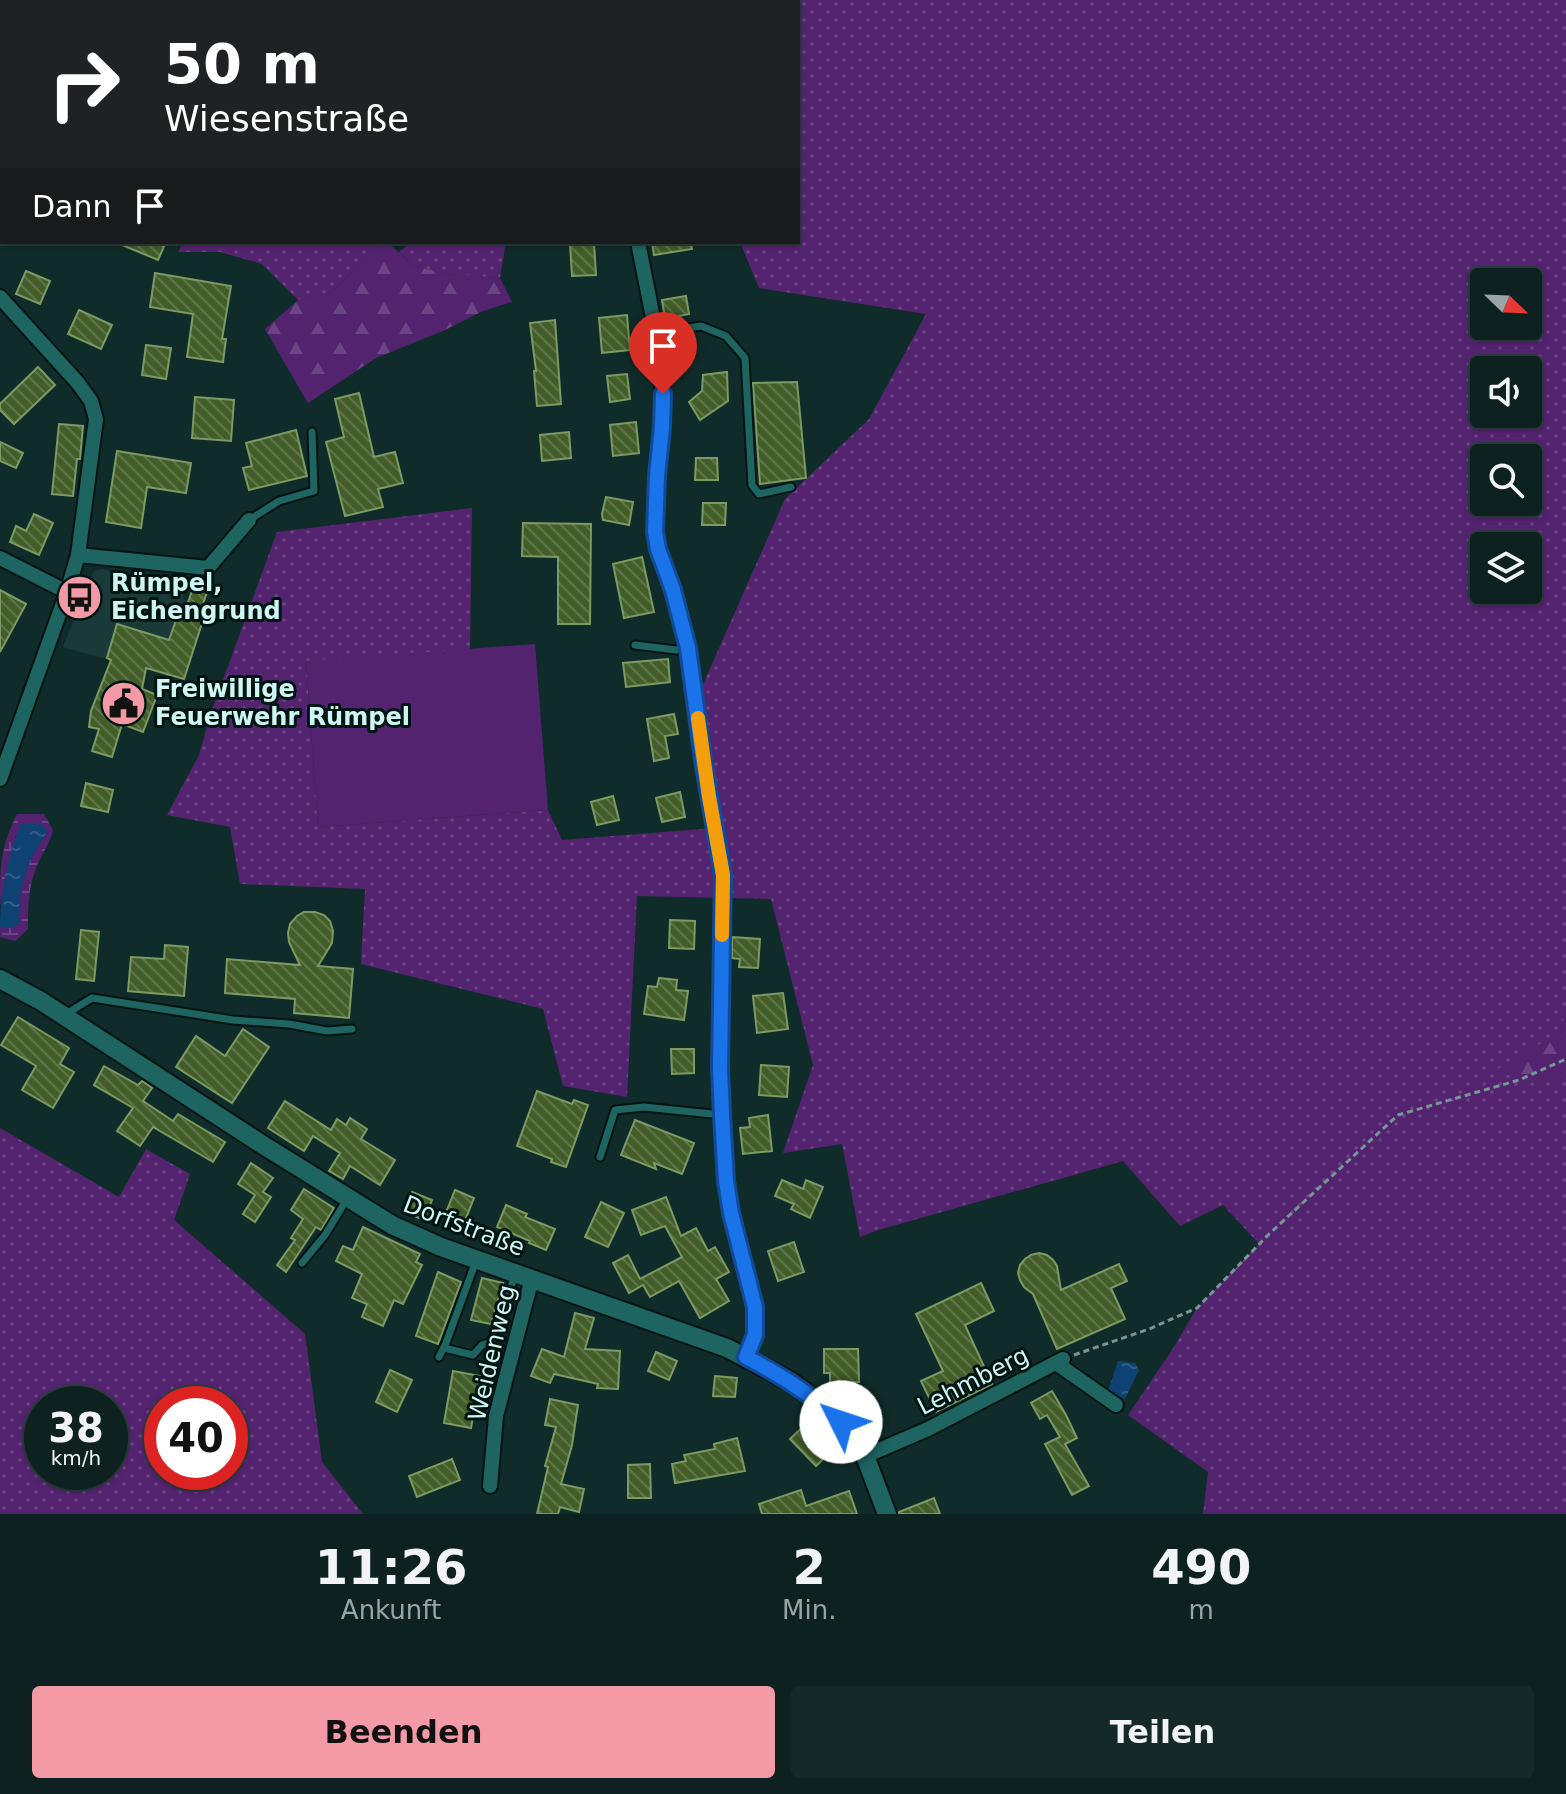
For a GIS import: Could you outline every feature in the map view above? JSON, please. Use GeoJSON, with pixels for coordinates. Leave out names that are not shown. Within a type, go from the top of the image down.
{"type":"FeatureCollection","features":[{"type":"Feature","properties":{"kind":"street"},"geometry":{"type":"LineString","coordinates":[[638,244],[656,333],[663,394],[656,541],[688,648],[723,875],[722,1115],[731,1213],[755,1307],[755,1335],[746,1357]]}},
{"type":"Feature","properties":{"kind":"street"},"geometry":{"type":"LineString","coordinates":[[0,297],[78,383],[91,401],[96,419],[78,555],[0,779]]}},
{"type":"Feature","properties":{"kind":"street"},"geometry":{"type":"LineString","coordinates":[[78,555],[208,568],[249,520]]}},
{"type":"Feature","properties":{"kind":"street"},"geometry":{"type":"LineString","coordinates":[[0,558],[67,592]]}},
{"type":"Feature","properties":{"kind":"street","name":"Dorfstraße"},"geometry":{"type":"LineString","coordinates":[[0,979],[64,1016],[347,1199],[412,1235],[670,1327],[746,1357],[790,1381],[826,1408],[848,1430],[865,1456],[887,1514]]}},
{"type":"Feature","properties":{"kind":"street","name":"Weidenweg"},"geometry":{"type":"LineString","coordinates":[[490,1486],[496,1416],[524,1275]]}},
{"type":"Feature","properties":{"kind":"street","name":"Lehmberg"},"geometry":{"type":"LineString","coordinates":[[865,1456],[928,1429],[1059,1361],[1116,1405]]}},
{"type":"Feature","properties":{"kind":"lane"},"geometry":{"type":"LineString","coordinates":[[656,333],[701,326],[726,336],[745,358],[752,485],[759,494],[791,487]]}},
{"type":"Feature","properties":{"kind":"lane"},"geometry":{"type":"LineString","coordinates":[[249,520],[279,501],[314,491],[312,432]]}},
{"type":"Feature","properties":{"kind":"lane"},"geometry":{"type":"LineString","coordinates":[[635,645],[676,650],[688,648]]}},
{"type":"Feature","properties":{"kind":"lane"},"geometry":{"type":"LineString","coordinates":[[64,1016],[92,998],[233,1020],[289,1024],[327,1031],[352,1029]]}},
{"type":"Feature","properties":{"kind":"lane"},"geometry":{"type":"LineString","coordinates":[[600,1157],[615,1110],[644,1107],[722,1115]]}},
{"type":"Feature","properties":{"kind":"lane"},"geometry":{"type":"LineString","coordinates":[[302,1263],[325,1235],[347,1199]]}},
{"type":"Feature","properties":{"kind":"lane"},"geometry":{"type":"LineString","coordinates":[[439,1357],[477,1259]]}},
{"type":"Feature","properties":{"kind":"lane"},"geometry":{"type":"LineString","coordinates":[[444,1348],[473,1355],[493,1339],[524,1275]]}},
{"type":"Feature","properties":{"kind":"path"},"geometry":{"type":"LineString","coordinates":[[1059,1361],[1197,1308],[1269,1234],[1398,1115],[1519,1080],[1566,1059]]}},
{"type":"Feature","properties":{"kind":"shaded area"},"geometry":{"type":"Polygon","coordinates":[[[102,569],[184,593],[182,599],[188,601],[194,585],[208,589],[198,618],[203,620],[184,679],[63,647],[94,571],[102,569]]]}},
{"type":"Feature","properties":{"kind":"green space"},"geometry":{"type":"Polygon","coordinates":[[[800,0],[1566,0],[1566,1014],[1560,1032],[1566,1076],[1566,1514],[1203,1514],[1208,1472],[1128,1415],[1197,1308],[1259,1244],[1223,1205],[1180,1226],[1123,1161],[860,1237],[842,1144],[783,1153],[813,1065],[771,899],[637,896],[627,1097],[563,1086],[543,1009],[361,964],[365,889],[240,884],[230,827],[167,815],[199,755],[212,710],[277,532],[472,508],[470,649],[306,662],[318,827],[548,810],[562,840],[715,828],[701,689],[785,499],[869,419],[926,314],[759,288],[741,244],[800,244],[800,0]]]}},
{"type":"Feature","properties":{"kind":"green space"},"geometry":{"type":"Polygon","coordinates":[[[182,244],[381,244],[332,292],[298,300],[262,264],[220,252],[178,252],[182,244]]]}},
{"type":"Feature","properties":{"kind":"green space"},"geometry":{"type":"Polygon","coordinates":[[[381,244],[389,244],[413,265],[446,274],[500,278],[512,302],[483,311],[376,358],[308,403],[265,329],[298,300],[332,292],[381,244]]]}},
{"type":"Feature","properties":{"kind":"green space"},"geometry":{"type":"Polygon","coordinates":[[[409,244],[506,244],[500,278],[446,274],[413,265],[399,252],[409,244]]]}},
{"type":"Feature","properties":{"kind":"green space"},"geometry":{"type":"Polygon","coordinates":[[[535,644],[548,810],[318,827],[306,661],[535,644]]]}},
{"type":"Feature","properties":{"kind":"green space"},"geometry":{"type":"Polygon","coordinates":[[[17,814],[44,814],[53,830],[33,878],[28,929],[15,941],[0,937],[0,928],[19,924],[25,875],[48,831],[16,835],[0,905],[2,858],[17,814]]]}},
{"type":"Feature","properties":{"kind":"green space"},"geometry":{"type":"Polygon","coordinates":[[[1566,1014],[1566,1076],[1524,1084],[1498,1069],[1560,1032],[1566,1014]]]}},
{"type":"Feature","properties":{"kind":"green space"},"geometry":{"type":"Polygon","coordinates":[[[0,1128],[119,1197],[146,1149],[190,1174],[174,1220],[305,1334],[322,1462],[363,1514],[0,1514],[0,1128]]]}},
{"type":"Feature","properties":{"kind":"water"},"geometry":{"type":"Polygon","coordinates":[[[22,823],[40,823],[48,831],[25,875],[19,924],[0,928],[6,874],[22,823]]]}},
{"type":"Feature","properties":{"kind":"water"},"geometry":{"type":"Polygon","coordinates":[[[1118,1361],[1135,1363],[1139,1370],[1125,1399],[1108,1391],[1118,1361]]]}},
{"type":"Feature","properties":{"kind":"building"},"geometry":{"type":"Polygon","coordinates":[[[120,244],[165,244],[158,260],[120,244]]]}},
{"type":"Feature","properties":{"kind":"building"},"geometry":{"type":"Polygon","coordinates":[[[570,244],[594,244],[596,275],[572,276],[570,244]]]}},
{"type":"Feature","properties":{"kind":"building"},"geometry":{"type":"Polygon","coordinates":[[[652,244],[691,244],[692,249],[654,255],[652,244]]]}},
{"type":"Feature","properties":{"kind":"building"},"geometry":{"type":"Polygon","coordinates":[[[26,271],[50,281],[40,304],[16,294],[26,271]]]}},
{"type":"Feature","properties":{"kind":"building"},"geometry":{"type":"Polygon","coordinates":[[[155,273],[231,286],[222,339],[226,339],[223,362],[187,357],[193,314],[150,307],[155,273]]]}},
{"type":"Feature","properties":{"kind":"building"},"geometry":{"type":"Polygon","coordinates":[[[686,296],[689,314],[665,319],[662,300],[686,296]]]}},
{"type":"Feature","properties":{"kind":"building"},"geometry":{"type":"Polygon","coordinates":[[[79,310],[112,325],[101,349],[68,334],[79,310]]]}},
{"type":"Feature","properties":{"kind":"building"},"geometry":{"type":"Polygon","coordinates":[[[627,315],[630,350],[602,353],[599,318],[627,315]]]}},
{"type":"Feature","properties":{"kind":"building"},"geometry":{"type":"Polygon","coordinates":[[[555,320],[561,404],[537,406],[530,323],[555,320]]]}},
{"type":"Feature","properties":{"kind":"building"},"geometry":{"type":"Polygon","coordinates":[[[146,345],[171,348],[166,379],[142,375],[146,345]]]}},
{"type":"Feature","properties":{"kind":"building"},"geometry":{"type":"Polygon","coordinates":[[[38,367],[55,385],[14,424],[0,410],[0,404],[38,367]]]}},
{"type":"Feature","properties":{"kind":"building"},"geometry":{"type":"Polygon","coordinates":[[[727,372],[728,401],[700,420],[689,402],[702,391],[703,375],[727,372]]]}},
{"type":"Feature","properties":{"kind":"building"},"geometry":{"type":"Polygon","coordinates":[[[627,374],[630,399],[610,402],[607,376],[627,374]]]}},
{"type":"Feature","properties":{"kind":"building"},"geometry":{"type":"Polygon","coordinates":[[[797,382],[806,478],[760,484],[753,383],[797,382]]]}},
{"type":"Feature","properties":{"kind":"building"},"geometry":{"type":"Polygon","coordinates":[[[359,393],[374,457],[395,452],[403,483],[378,489],[383,507],[345,516],[326,442],[344,437],[335,399],[359,393]]]}},
{"type":"Feature","properties":{"kind":"building"},"geometry":{"type":"Polygon","coordinates":[[[195,397],[234,400],[231,441],[192,438],[195,397]]]}},
{"type":"Feature","properties":{"kind":"building"},"geometry":{"type":"Polygon","coordinates":[[[636,422],[639,453],[613,456],[610,425],[636,422]]]}},
{"type":"Feature","properties":{"kind":"building"},"geometry":{"type":"Polygon","coordinates":[[[59,424],[83,426],[73,496],[52,494],[59,424]]]}},
{"type":"Feature","properties":{"kind":"building"},"geometry":{"type":"Polygon","coordinates":[[[296,430],[307,476],[249,490],[243,468],[252,466],[246,443],[296,430]]]}},
{"type":"Feature","properties":{"kind":"building"},"geometry":{"type":"Polygon","coordinates":[[[569,432],[571,458],[542,461],[540,435],[569,432]]]}},
{"type":"Feature","properties":{"kind":"building"},"geometry":{"type":"Polygon","coordinates":[[[0,442],[23,453],[16,468],[0,461],[0,442]]]}},
{"type":"Feature","properties":{"kind":"building"},"geometry":{"type":"Polygon","coordinates":[[[117,451],[191,463],[186,493],[147,487],[141,528],[106,522],[117,451]]]}},
{"type":"Feature","properties":{"kind":"building"},"geometry":{"type":"Polygon","coordinates":[[[696,458],[717,458],[718,480],[695,480],[696,458]]]}},
{"type":"Feature","properties":{"kind":"building"},"geometry":{"type":"Polygon","coordinates":[[[606,497],[633,502],[629,525],[603,520],[606,497]]]}},
{"type":"Feature","properties":{"kind":"building"},"geometry":{"type":"Polygon","coordinates":[[[703,503],[726,503],[725,525],[702,525],[703,503]]]}},
{"type":"Feature","properties":{"kind":"building"},"geometry":{"type":"Polygon","coordinates":[[[34,514],[53,523],[39,555],[10,542],[16,526],[26,531],[34,514]]]}},
{"type":"Feature","properties":{"kind":"building"},"geometry":{"type":"Polygon","coordinates":[[[523,523],[591,524],[590,624],[558,624],[558,557],[522,556],[523,523]]]}},
{"type":"Feature","properties":{"kind":"building"},"geometry":{"type":"Polygon","coordinates":[[[642,557],[654,612],[624,618],[613,564],[642,557]]]}},
{"type":"Feature","properties":{"kind":"building"},"geometry":{"type":"Polygon","coordinates":[[[194,585],[208,589],[198,619],[203,620],[184,679],[146,668],[142,689],[157,695],[143,732],[122,724],[112,757],[92,751],[99,729],[89,727],[91,711],[111,660],[107,658],[117,624],[169,640],[179,612],[184,614],[194,585]]]}},
{"type":"Feature","properties":{"kind":"building"},"geometry":{"type":"Polygon","coordinates":[[[0,590],[26,604],[0,652],[0,590]]]}},
{"type":"Feature","properties":{"kind":"building"},"geometry":{"type":"Polygon","coordinates":[[[668,659],[670,682],[626,687],[623,663],[668,659]]]}},
{"type":"Feature","properties":{"kind":"building"},"geometry":{"type":"Polygon","coordinates":[[[674,714],[678,734],[665,736],[669,758],[654,761],[647,719],[674,714]]]}},
{"type":"Feature","properties":{"kind":"building"},"geometry":{"type":"Polygon","coordinates":[[[86,783],[113,790],[108,812],[81,806],[86,783]]]}},
{"type":"Feature","properties":{"kind":"building"},"geometry":{"type":"Polygon","coordinates":[[[680,792],[685,817],[662,822],[656,798],[680,792]]]}},
{"type":"Feature","properties":{"kind":"building"},"geometry":{"type":"Polygon","coordinates":[[[613,796],[619,820],[597,825],[591,802],[613,796]]]}},
{"type":"Feature","properties":{"kind":"building"},"geometry":{"type":"Polygon","coordinates":[[[304,912],[324,915],[333,931],[332,943],[318,966],[353,969],[349,1018],[294,1013],[295,999],[225,993],[227,959],[300,965],[288,933],[290,924],[304,912]]]}},
{"type":"Feature","properties":{"kind":"building"},"geometry":{"type":"Polygon","coordinates":[[[670,920],[695,921],[694,949],[669,948],[670,920]]]}},
{"type":"Feature","properties":{"kind":"building"},"geometry":{"type":"Polygon","coordinates":[[[81,930],[99,932],[94,981],[76,979],[81,930]]]}},
{"type":"Feature","properties":{"kind":"building"},"geometry":{"type":"Polygon","coordinates":[[[732,937],[760,939],[758,968],[739,967],[740,959],[732,958],[732,937]]]}},
{"type":"Feature","properties":{"kind":"building"},"geometry":{"type":"Polygon","coordinates":[[[165,945],[188,947],[184,996],[128,991],[131,957],[164,959],[165,945]]]}},
{"type":"Feature","properties":{"kind":"building"},"geometry":{"type":"Polygon","coordinates":[[[659,978],[677,980],[676,990],[688,991],[684,1020],[644,1014],[648,986],[657,987],[659,978]]]}},
{"type":"Feature","properties":{"kind":"building"},"geometry":{"type":"Polygon","coordinates":[[[783,993],[788,1029],[757,1033],[753,996],[783,993]]]}},
{"type":"Feature","properties":{"kind":"building"},"geometry":{"type":"Polygon","coordinates":[[[18,1017],[69,1048],[60,1064],[74,1072],[53,1108],[22,1090],[36,1066],[1,1045],[18,1017]]]}},
{"type":"Feature","properties":{"kind":"building"},"geometry":{"type":"Polygon","coordinates":[[[243,1029],[269,1047],[232,1103],[176,1067],[196,1036],[225,1056],[243,1029]]]}},
{"type":"Feature","properties":{"kind":"building"},"geometry":{"type":"Polygon","coordinates":[[[671,1049],[694,1049],[694,1073],[672,1074],[671,1049]]]}},
{"type":"Feature","properties":{"kind":"building"},"geometry":{"type":"Polygon","coordinates":[[[761,1065],[789,1067],[787,1097],[759,1095],[761,1065]]]}},
{"type":"Feature","properties":{"kind":"building"},"geometry":{"type":"Polygon","coordinates":[[[104,1066],[138,1085],[142,1081],[152,1088],[143,1101],[173,1121],[178,1114],[225,1142],[213,1162],[153,1127],[140,1146],[117,1131],[133,1108],[94,1085],[104,1066]]]}},
{"type":"Feature","properties":{"kind":"building"},"geometry":{"type":"Polygon","coordinates":[[[537,1091],[572,1104],[574,1100],[588,1105],[566,1167],[517,1146],[537,1091]]]}},
{"type":"Feature","properties":{"kind":"building"},"geometry":{"type":"Polygon","coordinates":[[[285,1101],[331,1130],[337,1119],[346,1125],[350,1118],[367,1129],[361,1139],[395,1160],[380,1185],[350,1166],[343,1179],[329,1171],[340,1153],[313,1136],[304,1151],[268,1128],[285,1101]]]}},
{"type":"Feature","properties":{"kind":"building"},"geometry":{"type":"Polygon","coordinates":[[[768,1115],[772,1151],[743,1154],[740,1128],[750,1127],[749,1118],[768,1115]]]}},
{"type":"Feature","properties":{"kind":"building"},"geometry":{"type":"Polygon","coordinates":[[[635,1120],[694,1143],[682,1174],[654,1163],[656,1169],[621,1155],[635,1120]]]}},
{"type":"Feature","properties":{"kind":"building"},"geometry":{"type":"Polygon","coordinates":[[[251,1163],[273,1178],[263,1192],[271,1197],[255,1222],[243,1214],[255,1195],[238,1184],[251,1163]]]}},
{"type":"Feature","properties":{"kind":"building"},"geometry":{"type":"Polygon","coordinates":[[[782,1180],[803,1189],[806,1180],[823,1187],[810,1218],[791,1209],[794,1204],[775,1196],[782,1180]]]}},
{"type":"Feature","properties":{"kind":"building"},"geometry":{"type":"Polygon","coordinates":[[[304,1189],[334,1208],[321,1230],[316,1227],[286,1272],[277,1265],[295,1240],[291,1238],[303,1219],[291,1210],[304,1189]]]}},
{"type":"Feature","properties":{"kind":"building"},"geometry":{"type":"Polygon","coordinates":[[[455,1190],[474,1198],[464,1223],[445,1215],[455,1190]]]}},
{"type":"Feature","properties":{"kind":"building"},"geometry":{"type":"Polygon","coordinates":[[[412,1192],[432,1200],[424,1220],[404,1212],[412,1192]]]}},
{"type":"Feature","properties":{"kind":"building"},"geometry":{"type":"Polygon","coordinates":[[[666,1197],[681,1236],[696,1228],[708,1251],[715,1247],[729,1272],[716,1279],[729,1301],[700,1318],[679,1281],[650,1297],[643,1285],[629,1293],[613,1263],[628,1255],[640,1279],[682,1257],[665,1226],[641,1235],[632,1210],[666,1197]]]}},
{"type":"Feature","properties":{"kind":"building"},"geometry":{"type":"Polygon","coordinates":[[[601,1202],[624,1213],[608,1247],[585,1237],[601,1202]]]}},
{"type":"Feature","properties":{"kind":"building"},"geometry":{"type":"Polygon","coordinates":[[[506,1205],[527,1214],[525,1217],[555,1229],[546,1250],[497,1227],[506,1205]]]}},
{"type":"Feature","properties":{"kind":"building"},"geometry":{"type":"Polygon","coordinates":[[[363,1227],[420,1254],[416,1262],[422,1265],[403,1304],[394,1300],[383,1326],[362,1317],[367,1304],[352,1298],[362,1274],[336,1261],[343,1246],[353,1250],[363,1227]]]}},
{"type":"Feature","properties":{"kind":"building"},"geometry":{"type":"Polygon","coordinates":[[[794,1242],[804,1272],[778,1281],[768,1251],[794,1242]]]}},
{"type":"Feature","properties":{"kind":"building"},"geometry":{"type":"Polygon","coordinates":[[[1039,1253],[1047,1255],[1057,1266],[1061,1290],[1119,1264],[1127,1281],[1111,1288],[1125,1319],[1057,1349],[1033,1294],[1024,1287],[1018,1273],[1025,1259],[1039,1253]]]}},
{"type":"Feature","properties":{"kind":"building"},"geometry":{"type":"Polygon","coordinates":[[[438,1272],[461,1282],[438,1344],[416,1336],[438,1272]]]}},
{"type":"Feature","properties":{"kind":"building"},"geometry":{"type":"Polygon","coordinates":[[[482,1278],[503,1283],[491,1324],[471,1320],[482,1278]]]}},
{"type":"Feature","properties":{"kind":"building"},"geometry":{"type":"Polygon","coordinates":[[[981,1283],[994,1311],[965,1325],[992,1384],[936,1412],[921,1381],[943,1371],[916,1314],[981,1283]]]}},
{"type":"Feature","properties":{"kind":"building"},"geometry":{"type":"Polygon","coordinates":[[[575,1313],[594,1318],[585,1349],[620,1351],[618,1389],[597,1388],[598,1384],[554,1374],[550,1383],[531,1376],[542,1349],[564,1357],[575,1313]]]}},
{"type":"Feature","properties":{"kind":"building"},"geometry":{"type":"Polygon","coordinates":[[[824,1349],[858,1349],[859,1382],[830,1383],[830,1373],[824,1373],[824,1349]]]}},
{"type":"Feature","properties":{"kind":"building"},"geometry":{"type":"Polygon","coordinates":[[[656,1352],[677,1361],[669,1380],[648,1371],[656,1352]]]}},
{"type":"Feature","properties":{"kind":"building"},"geometry":{"type":"Polygon","coordinates":[[[390,1370],[412,1380],[397,1412],[376,1402],[390,1370]]]}},
{"type":"Feature","properties":{"kind":"building"},"geometry":{"type":"Polygon","coordinates":[[[453,1371],[480,1376],[471,1428],[444,1423],[453,1371]]]}},
{"type":"Feature","properties":{"kind":"building"},"geometry":{"type":"Polygon","coordinates":[[[715,1376],[737,1378],[735,1397],[713,1396],[715,1376]]]}},
{"type":"Feature","properties":{"kind":"building"},"geometry":{"type":"Polygon","coordinates":[[[1052,1391],[1077,1438],[1065,1444],[1089,1486],[1072,1495],[1045,1444],[1060,1437],[1047,1415],[1040,1419],[1031,1403],[1052,1391]]]}},
{"type":"Feature","properties":{"kind":"building"},"geometry":{"type":"Polygon","coordinates":[[[550,1399],[578,1405],[572,1445],[561,1484],[584,1489],[579,1512],[560,1507],[558,1514],[537,1514],[548,1467],[545,1466],[556,1427],[545,1425],[550,1399]]]}},
{"type":"Feature","properties":{"kind":"building"},"geometry":{"type":"Polygon","coordinates":[[[810,1420],[836,1447],[816,1466],[790,1439],[810,1420]]]}},
{"type":"Feature","properties":{"kind":"building"},"geometry":{"type":"Polygon","coordinates":[[[737,1438],[745,1471],[675,1483],[672,1464],[686,1461],[684,1455],[715,1449],[714,1444],[737,1438]]]}},
{"type":"Feature","properties":{"kind":"building"},"geometry":{"type":"Polygon","coordinates":[[[452,1459],[460,1480],[417,1497],[409,1476],[452,1459]]]}},
{"type":"Feature","properties":{"kind":"building"},"geometry":{"type":"Polygon","coordinates":[[[650,1464],[651,1498],[628,1498],[628,1465],[650,1464]]]}},
{"type":"Feature","properties":{"kind":"building"},"geometry":{"type":"Polygon","coordinates":[[[801,1490],[806,1506],[849,1491],[857,1514],[762,1514],[759,1504],[801,1490]]]}},
{"type":"Feature","properties":{"kind":"building"},"geometry":{"type":"Polygon","coordinates":[[[934,1498],[940,1514],[899,1514],[899,1512],[934,1498]]]}},
{"type":"Feature","properties":{"kind":"slow traffic"},"geometry":{"type":"LineString","coordinates":[[698,718],[723,875],[722,935]]}},
{"type":"Feature","properties":{"kind":"place","name":"Rümpel, Eichengrund"},"geometry":{"type":"Point","coordinates":[80,597]}},
{"type":"Feature","properties":{"kind":"place","name":"Freiwillige Feuerwehr Rümpel"},"geometry":{"type":"Point","coordinates":[124,703]}},
{"type":"Feature","properties":{"kind":"route"},"geometry":{"type":"LineString","coordinates":[[663,394],[655,532],[688,648],[723,875],[722,1115],[731,1213],[755,1307],[755,1335],[746,1357],[809,1394],[841,1422]]}}]}
